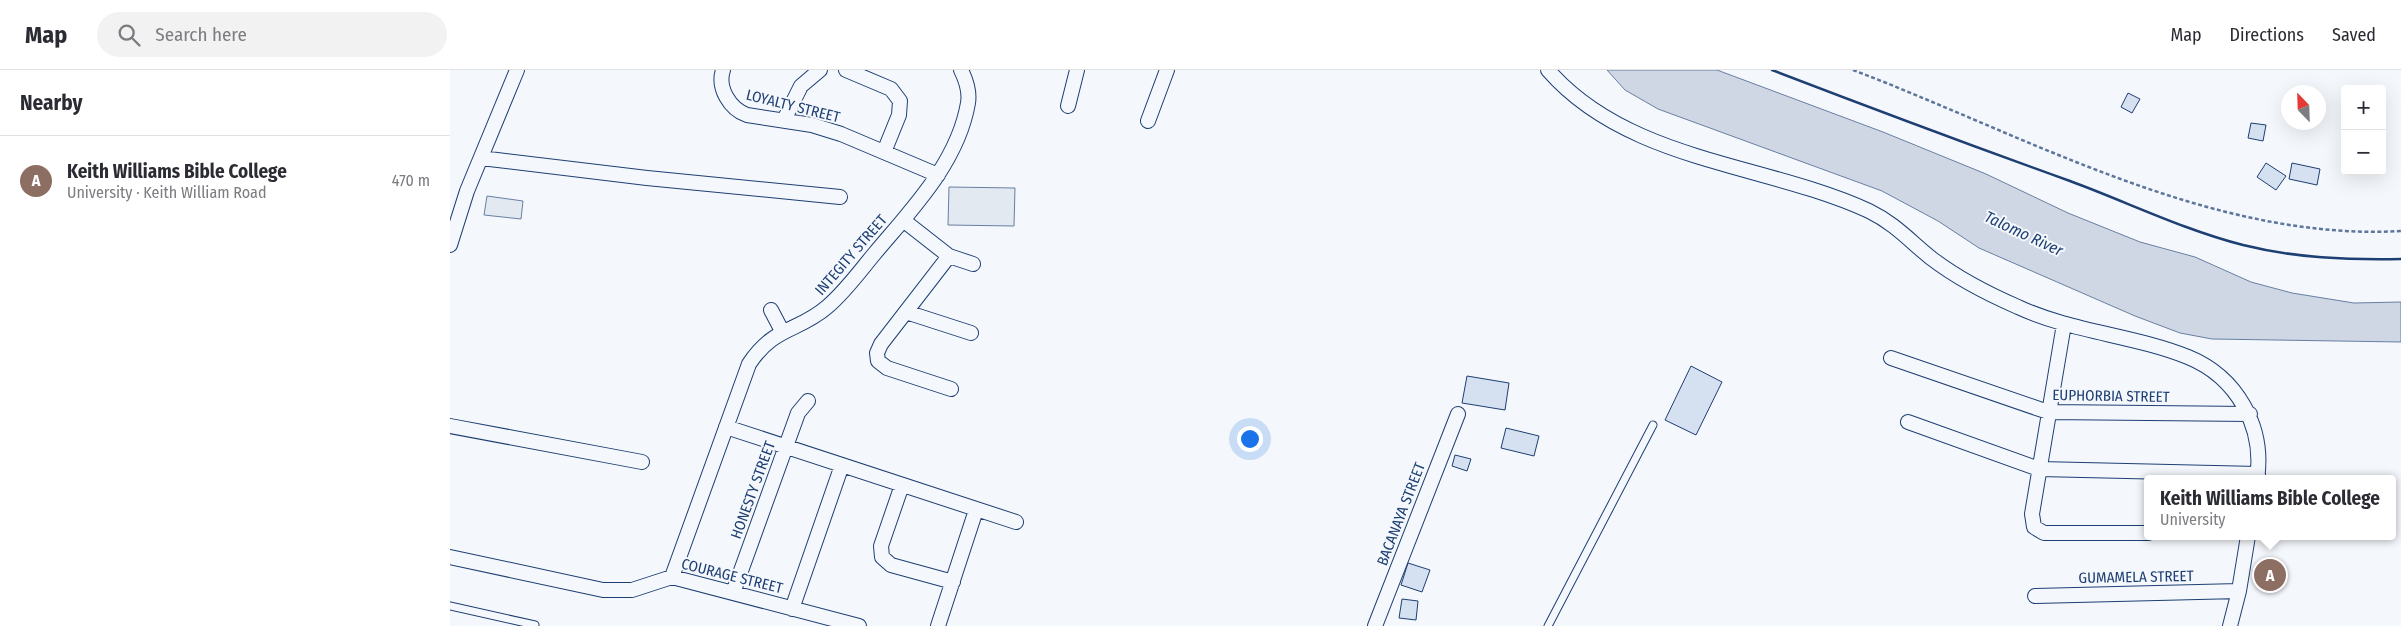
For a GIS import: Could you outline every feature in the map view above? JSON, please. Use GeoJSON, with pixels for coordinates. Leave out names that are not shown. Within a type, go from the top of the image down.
{"type":"FeatureCollection","features":[{"type":"Feature","properties":{"kind":"street"},"geometry":{"type":"LineString","coordinates":[[450,245],[481,158],[517,70]]}},
{"type":"Feature","properties":{"kind":"street","name":"LOYALTY STREET"},"geometry":{"type":"LineString","coordinates":[[723,70],[721,82],[731,104],[738,112],[822,128],[938,175]]}},
{"type":"Feature","properties":{"kind":"street"},"geometry":{"type":"LineString","coordinates":[[784,120],[801,86],[820,70]]}},
{"type":"Feature","properties":{"kind":"street"},"geometry":{"type":"LineString","coordinates":[[846,70],[891,89],[900,101],[899,115],[884,152]]}},
{"type":"Feature","properties":{"kind":"street","name":"INTEGITY STREET"},"geometry":{"type":"LineString","coordinates":[[672,577],[749,364],[758,350],[782,331],[815,315],[838,297],[938,175],[956,138],[969,101],[968,90],[960,70]]}},
{"type":"Feature","properties":{"kind":"street"},"geometry":{"type":"LineString","coordinates":[[1068,106],[1077,70]]}},
{"type":"Feature","properties":{"kind":"street"},"geometry":{"type":"LineString","coordinates":[[1148,121],[1167,70]]}},
{"type":"Feature","properties":{"kind":"street"},"geometry":{"type":"LineString","coordinates":[[1548,70],[1565,89],[1610,122],[1682,150],[1837,199],[1890,222],[1932,258],[1955,274],[2016,307],[2064,324],[2189,357],[2222,378],[2243,402],[2250,414],[2257,439],[2257,475]]}},
{"type":"Feature","properties":{"kind":"street"},"geometry":{"type":"LineString","coordinates":[[481,158],[646,178],[840,197]]}},
{"type":"Feature","properties":{"kind":"street"},"geometry":{"type":"LineString","coordinates":[[903,220],[949,256],[973,264]]}},
{"type":"Feature","properties":{"kind":"street"},"geometry":{"type":"LineString","coordinates":[[949,256],[881,344],[877,353],[878,360],[887,368],[950,389]]}},
{"type":"Feature","properties":{"kind":"street"},"geometry":{"type":"LineString","coordinates":[[771,310],[782,331]]}},
{"type":"Feature","properties":{"kind":"street"},"geometry":{"type":"LineString","coordinates":[[906,312],[970,333]]}},
{"type":"Feature","properties":{"kind":"street"},"geometry":{"type":"LineString","coordinates":[[2064,324],[2032,514],[2034,527],[2039,531],[2144,533]]}},
{"type":"Feature","properties":{"kind":"street","name":"EUPHORBIA STREET"},"geometry":{"type":"LineString","coordinates":[[1891,358],[2048,412],[2250,414]]}},
{"type":"Feature","properties":{"kind":"street","name":"HONESTY STREET"},"geometry":{"type":"LineString","coordinates":[[733,593],[798,413],[808,401]]}},
{"type":"Feature","properties":{"kind":"street","name":"BACANAYA STREET"},"geometry":{"type":"LineString","coordinates":[[1376,626],[1458,414]]}},
{"type":"Feature","properties":{"kind":"street"},"geometry":{"type":"LineString","coordinates":[[1908,422],[2039,469],[2226,475]]}},
{"type":"Feature","properties":{"kind":"street"},"geometry":{"type":"LineString","coordinates":[[450,426],[642,462]]}},
{"type":"Feature","properties":{"kind":"street"},"geometry":{"type":"LineString","coordinates":[[726,427],[1016,522]]}},
{"type":"Feature","properties":{"kind":"street"},"geometry":{"type":"LineString","coordinates":[[792,609],[842,465]]}},
{"type":"Feature","properties":{"kind":"street"},"geometry":{"type":"LineString","coordinates":[[902,485],[881,546],[882,557],[891,565],[953,582]]}},
{"type":"Feature","properties":{"kind":"street"},"geometry":{"type":"LineString","coordinates":[[938,626],[976,510]]}},
{"type":"Feature","properties":{"kind":"street"},"geometry":{"type":"LineString","coordinates":[[2230,626],[2239,590],[2247,540]]}},
{"type":"Feature","properties":{"kind":"street","name":"COURAGE STREET"},"geometry":{"type":"LineString","coordinates":[[450,557],[604,590],[632,590],[672,577],[859,626]]}},
{"type":"Feature","properties":{"kind":"street","name":"GUMAMELA STREET"},"geometry":{"type":"LineString","coordinates":[[2034,596],[2239,590]]}},
{"type":"Feature","properties":{"kind":"lane"},"geometry":{"type":"LineString","coordinates":[[1548,626],[1653,425]]}},
{"type":"Feature","properties":{"kind":"lane"},"geometry":{"type":"LineString","coordinates":[[450,606],[535,625]]}},
{"type":"Feature","properties":{"kind":"path"},"geometry":{"type":"LineString","coordinates":[[1853,70],[2056,153],[2188,202],[2305,226],[2370,232],[2401,231]]}},
{"type":"Feature","properties":{"kind":"shaded area"},"geometry":{"type":"Polygon","coordinates":[[[949,187],[1015,188],[1014,226],[948,225],[949,187]]]}},
{"type":"Feature","properties":{"kind":"shaded area"},"geometry":{"type":"Polygon","coordinates":[[[487,196],[523,201],[521,219],[484,215],[487,196]]]}},
{"type":"Feature","properties":{"kind":"water","name":"Talomo River"},"geometry":{"type":"Polygon","coordinates":[[[1607,70],[1717,70],[1883,132],[1986,174],[2068,213],[2140,242],[2195,257],[2251,282],[2292,293],[2354,303],[2401,302],[2401,342],[2212,339],[2180,333],[2135,316],[1979,248],[1938,221],[1882,191],[1658,109],[1625,90],[1607,70]]]}},
{"type":"Feature","properties":{"kind":"building"},"geometry":{"type":"Polygon","coordinates":[[[2128,93],[2140,99],[2132,113],[2121,107],[2128,93]]]}},
{"type":"Feature","properties":{"kind":"building"},"geometry":{"type":"Polygon","coordinates":[[[2251,123],[2266,125],[2263,141],[2248,138],[2251,123]]]}},
{"type":"Feature","properties":{"kind":"building"},"geometry":{"type":"Polygon","coordinates":[[[2266,163],[2286,176],[2276,190],[2257,177],[2266,163]]]}},
{"type":"Feature","properties":{"kind":"building"},"geometry":{"type":"Polygon","coordinates":[[[2292,163],[2320,169],[2317,185],[2289,179],[2292,163]]]}},
{"type":"Feature","properties":{"kind":"building"},"geometry":{"type":"Polygon","coordinates":[[[1691,366],[1722,382],[1696,435],[1665,420],[1691,366]]]}},
{"type":"Feature","properties":{"kind":"building"},"geometry":{"type":"Polygon","coordinates":[[[1467,376],[1509,383],[1505,410],[1462,403],[1467,376]]]}},
{"type":"Feature","properties":{"kind":"building"},"geometry":{"type":"Polygon","coordinates":[[[1506,428],[1539,436],[1534,456],[1501,448],[1506,428]]]}},
{"type":"Feature","properties":{"kind":"building"},"geometry":{"type":"Polygon","coordinates":[[[1455,455],[1471,459],[1467,471],[1452,466],[1455,455]]]}},
{"type":"Feature","properties":{"kind":"building"},"geometry":{"type":"Polygon","coordinates":[[[1408,563],[1430,570],[1422,592],[1401,585],[1408,563]]]}},
{"type":"Feature","properties":{"kind":"building"},"geometry":{"type":"Polygon","coordinates":[[[1402,599],[1418,601],[1416,620],[1399,618],[1402,599]]]}},
{"type":"Feature","properties":{"kind":"wall"},"geometry":{"type":"LineString","coordinates":[[1772,70],[2221,239],[2282,253],[2341,258],[2401,259]]}},
{"type":"Feature","properties":{"kind":"place","name":"Keith Williams Bible College"},"geometry":{"type":"Point","coordinates":[2270,575]}}]}
